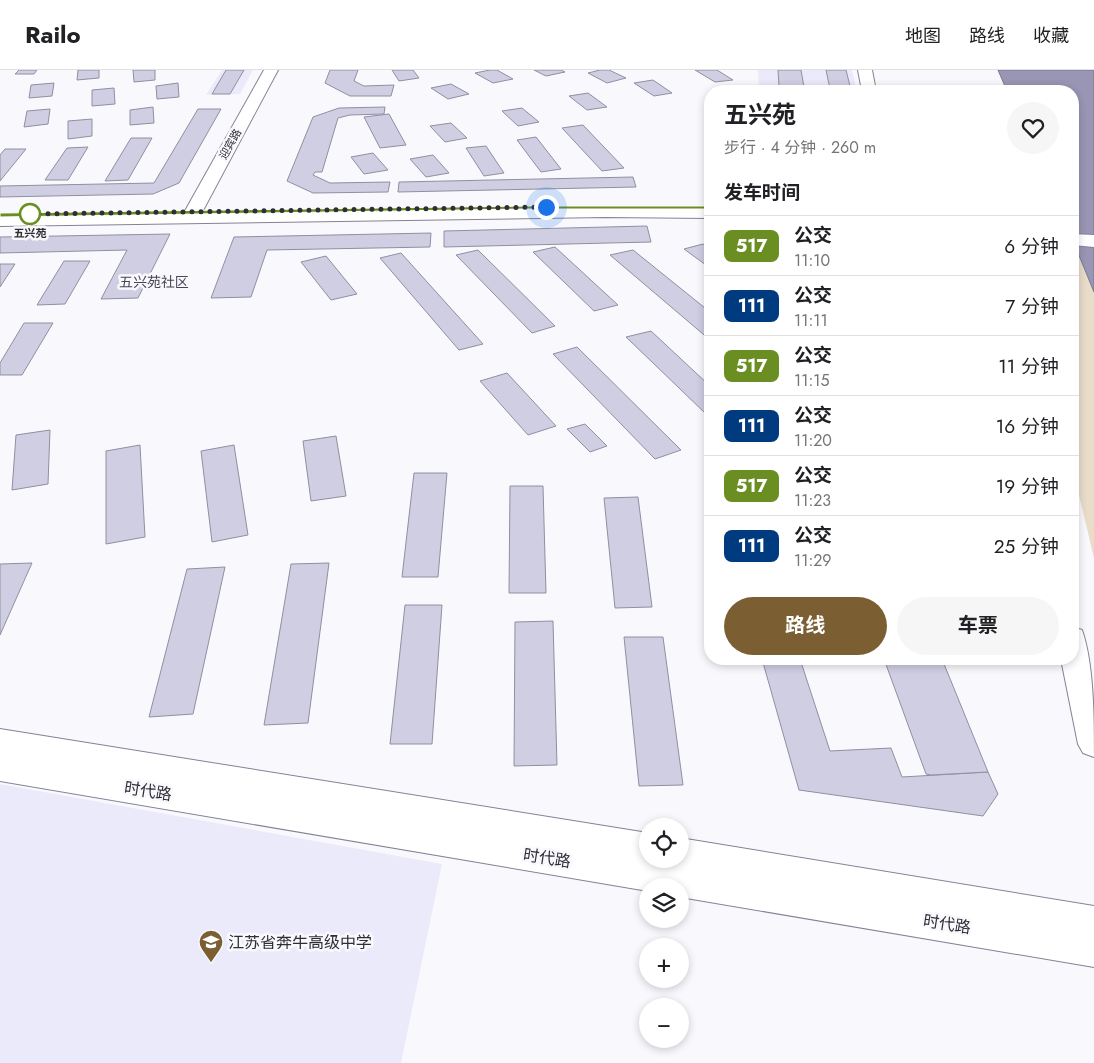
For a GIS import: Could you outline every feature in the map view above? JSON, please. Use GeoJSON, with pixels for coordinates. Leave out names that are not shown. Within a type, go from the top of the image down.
{"type":"FeatureCollection","features":[{"type":"Feature","properties":{"kind":"street","name":"迎宾路"},"geometry":{"type":"LineString","coordinates":[[192,215],[271,70]]}},
{"type":"Feature","properties":{"kind":"street"},"geometry":{"type":"LineString","coordinates":[[262,119],[287,70]]}},
{"type":"Feature","properties":{"kind":"street"},"geometry":{"type":"LineString","coordinates":[[865,70],[869,85]]}},
{"type":"Feature","properties":{"kind":"street"},"geometry":{"type":"LineString","coordinates":[[604,209],[704,201]]}},
{"type":"Feature","properties":{"kind":"street"},"geometry":{"type":"LineString","coordinates":[[0,221],[192,215],[215,211],[704,207]]}},
{"type":"Feature","properties":{"kind":"street"},"geometry":{"type":"LineString","coordinates":[[604,209],[704,213]]}},
{"type":"Feature","properties":{"kind":"street"},"geometry":{"type":"LineString","coordinates":[[604,209],[704,218]]}},
{"type":"Feature","properties":{"kind":"street"},"geometry":{"type":"LineString","coordinates":[[0,215],[192,215]]}},
{"type":"Feature","properties":{"kind":"street"},"geometry":{"type":"LineString","coordinates":[[1079,234],[1094,235]]}},
{"type":"Feature","properties":{"kind":"street"},"geometry":{"type":"LineString","coordinates":[[1079,240],[1094,241]]}},
{"type":"Feature","properties":{"kind":"street"},"geometry":{"type":"LineString","coordinates":[[1078,665],[1094,744]]}},
{"type":"Feature","properties":{"kind":"street","name":"时代路"},"geometry":{"type":"LineString","coordinates":[[0,742],[639,848]]}},
{"type":"Feature","properties":{"kind":"street","name":"时代路"},"geometry":{"type":"LineString","coordinates":[[0,767],[1094,949]]}},
{"type":"Feature","properties":{"kind":"street","name":"时代路"},"geometry":{"type":"LineString","coordinates":[[689,856],[1094,923]]}},
{"type":"Feature","properties":{"kind":"shaded area"},"geometry":{"type":"Polygon","coordinates":[[[222,70],[253,70],[240,94],[206,95],[222,70]]]}},
{"type":"Feature","properties":{"kind":"shaded area"},"geometry":{"type":"Polygon","coordinates":[[[758,70],[852,70],[856,85],[759,85],[758,70]]]}},
{"type":"Feature","properties":{"kind":"shaded area"},"geometry":{"type":"Polygon","coordinates":[[[1079,257],[1094,292],[1094,558],[1079,495],[1079,257]]]}},
{"type":"Feature","properties":{"kind":"shaded area","name":"江苏省奔牛高级中学"},"geometry":{"type":"Polygon","coordinates":[[[0,784],[442,864],[401,1063],[0,1063],[0,784]]]}},
{"type":"Feature","properties":{"kind":"water"},"geometry":{"type":"Polygon","coordinates":[[[998,70],[1094,70],[1094,292],[1079,256],[1079,85],[1004,85],[998,70]]]}},
{"type":"Feature","properties":{"kind":"building"},"geometry":{"type":"Polygon","coordinates":[[[19,70],[37,70],[34,74],[15,74],[19,70]]]}},
{"type":"Feature","properties":{"kind":"building"},"geometry":{"type":"Polygon","coordinates":[[[78,70],[99,70],[99,78],[77,80],[78,70]]]}},
{"type":"Feature","properties":{"kind":"building"},"geometry":{"type":"Polygon","coordinates":[[[133,70],[155,70],[155,80],[134,82],[133,70]]]}},
{"type":"Feature","properties":{"kind":"building"},"geometry":{"type":"Polygon","coordinates":[[[226,70],[244,70],[230,94],[212,94],[226,70]]]}},
{"type":"Feature","properties":{"kind":"building"},"geometry":{"type":"Polygon","coordinates":[[[330,70],[358,70],[354,81],[364,86],[394,85],[391,96],[350,96],[325,83],[330,70]]]}},
{"type":"Feature","properties":{"kind":"building"},"geometry":{"type":"Polygon","coordinates":[[[392,70],[413,70],[419,78],[399,81],[392,70]]]}},
{"type":"Feature","properties":{"kind":"building"},"geometry":{"type":"Polygon","coordinates":[[[497,70],[513,79],[493,83],[475,73],[497,70]]]}},
{"type":"Feature","properties":{"kind":"building"},"geometry":{"type":"Polygon","coordinates":[[[534,70],[561,70],[565,72],[546,76],[534,70]]]}},
{"type":"Feature","properties":{"kind":"building"},"geometry":{"type":"Polygon","coordinates":[[[609,70],[626,78],[607,83],[588,73],[609,70]]]}},
{"type":"Feature","properties":{"kind":"building"},"geometry":{"type":"Polygon","coordinates":[[[695,70],[717,70],[733,80],[715,82],[695,70]]]}},
{"type":"Feature","properties":{"kind":"building"},"geometry":{"type":"Polygon","coordinates":[[[778,70],[801,70],[804,85],[779,85],[778,70]]]}},
{"type":"Feature","properties":{"kind":"building"},"geometry":{"type":"Polygon","coordinates":[[[826,70],[846,70],[850,85],[829,85],[826,70]]]}},
{"type":"Feature","properties":{"kind":"building"},"geometry":{"type":"Polygon","coordinates":[[[653,80],[672,93],[654,96],[634,83],[653,80]]]}},
{"type":"Feature","properties":{"kind":"building"},"geometry":{"type":"Polygon","coordinates":[[[54,83],[52,96],[29,98],[31,85],[54,83]]]}},
{"type":"Feature","properties":{"kind":"building"},"geometry":{"type":"Polygon","coordinates":[[[178,83],[179,97],[157,99],[156,86],[178,83]]]}},
{"type":"Feature","properties":{"kind":"building"},"geometry":{"type":"Polygon","coordinates":[[[451,84],[469,94],[448,99],[431,88],[451,84]]]}},
{"type":"Feature","properties":{"kind":"building"},"geometry":{"type":"Polygon","coordinates":[[[114,88],[115,104],[92,106],[92,90],[114,88]]]}},
{"type":"Feature","properties":{"kind":"building"},"geometry":{"type":"Polygon","coordinates":[[[588,93],[607,107],[587,110],[569,96],[588,93]]]}},
{"type":"Feature","properties":{"kind":"building"},"geometry":{"type":"Polygon","coordinates":[[[153,107],[154,123],[130,125],[130,110],[153,107]]]}},
{"type":"Feature","properties":{"kind":"building"},"geometry":{"type":"Polygon","coordinates":[[[385,107],[384,114],[350,115],[338,118],[322,172],[315,172],[313,175],[330,183],[390,182],[388,192],[313,193],[287,181],[313,117],[339,108],[385,107]]]}},
{"type":"Feature","properties":{"kind":"building"},"geometry":{"type":"Polygon","coordinates":[[[522,108],[539,122],[518,126],[502,111],[522,108]]]}},
{"type":"Feature","properties":{"kind":"building"},"geometry":{"type":"Polygon","coordinates":[[[50,109],[48,124],[24,127],[27,111],[50,109]]]}},
{"type":"Feature","properties":{"kind":"building"},"geometry":{"type":"Polygon","coordinates":[[[198,109],[221,109],[179,183],[153,194],[0,197],[0,186],[154,183],[198,109]]]}},
{"type":"Feature","properties":{"kind":"building"},"geometry":{"type":"Polygon","coordinates":[[[389,114],[406,145],[380,148],[364,117],[389,114]]]}},
{"type":"Feature","properties":{"kind":"building"},"geometry":{"type":"Polygon","coordinates":[[[92,119],[92,136],[68,139],[68,121],[92,119]]]}},
{"type":"Feature","properties":{"kind":"building"},"geometry":{"type":"Polygon","coordinates":[[[451,123],[467,138],[445,142],[430,126],[451,123]]]}},
{"type":"Feature","properties":{"kind":"building"},"geometry":{"type":"Polygon","coordinates":[[[583,125],[624,168],[602,171],[562,128],[583,125]]]}},
{"type":"Feature","properties":{"kind":"building"},"geometry":{"type":"Polygon","coordinates":[[[536,137],[561,169],[541,172],[517,140],[536,137]]]}},
{"type":"Feature","properties":{"kind":"building"},"geometry":{"type":"Polygon","coordinates":[[[131,138],[152,138],[128,180],[105,181],[131,138]]]}},
{"type":"Feature","properties":{"kind":"building"},"geometry":{"type":"Polygon","coordinates":[[[486,146],[504,173],[484,176],[466,148],[486,146]]]}},
{"type":"Feature","properties":{"kind":"building"},"geometry":{"type":"Polygon","coordinates":[[[88,147],[68,180],[45,180],[67,148],[88,147]]]}},
{"type":"Feature","properties":{"kind":"building"},"geometry":{"type":"Polygon","coordinates":[[[5,149],[26,149],[0,181],[0,155],[5,149]]]}},
{"type":"Feature","properties":{"kind":"building"},"geometry":{"type":"Polygon","coordinates":[[[373,153],[388,170],[364,174],[351,157],[373,153]]]}},
{"type":"Feature","properties":{"kind":"building"},"geometry":{"type":"Polygon","coordinates":[[[433,155],[449,173],[426,177],[410,159],[433,155]]]}},
{"type":"Feature","properties":{"kind":"building"},"geometry":{"type":"Polygon","coordinates":[[[633,177],[636,187],[398,192],[399,182],[633,177]]]}},
{"type":"Feature","properties":{"kind":"building"},"geometry":{"type":"Polygon","coordinates":[[[647,226],[651,242],[444,247],[444,231],[647,226]]]}},
{"type":"Feature","properties":{"kind":"building"},"geometry":{"type":"Polygon","coordinates":[[[431,233],[430,247],[267,250],[251,297],[211,298],[234,237],[431,233]]]}},
{"type":"Feature","properties":{"kind":"building"},"geometry":{"type":"Polygon","coordinates":[[[170,234],[138,298],[101,299],[127,250],[0,253],[0,237],[170,234]]]}},
{"type":"Feature","properties":{"kind":"building"},"geometry":{"type":"Polygon","coordinates":[[[704,245],[704,264],[684,249],[704,245]]]}},
{"type":"Feature","properties":{"kind":"building"},"geometry":{"type":"Polygon","coordinates":[[[555,247],[618,305],[594,311],[533,252],[555,247]]]}},
{"type":"Feature","properties":{"kind":"building"},"geometry":{"type":"Polygon","coordinates":[[[478,250],[555,326],[532,333],[456,255],[478,250]]]}},
{"type":"Feature","properties":{"kind":"building"},"geometry":{"type":"Polygon","coordinates":[[[633,250],[704,307],[704,335],[610,255],[633,250]]]}},
{"type":"Feature","properties":{"kind":"building"},"geometry":{"type":"Polygon","coordinates":[[[401,253],[483,344],[459,350],[380,258],[401,253]]]}},
{"type":"Feature","properties":{"kind":"building"},"geometry":{"type":"Polygon","coordinates":[[[326,256],[357,294],[331,300],[301,262],[326,256]]]}},
{"type":"Feature","properties":{"kind":"building"},"geometry":{"type":"Polygon","coordinates":[[[64,261],[90,261],[65,304],[37,305],[64,261]]]}},
{"type":"Feature","properties":{"kind":"building"},"geometry":{"type":"Polygon","coordinates":[[[0,264],[15,264],[0,287],[0,264]]]}},
{"type":"Feature","properties":{"kind":"building"},"geometry":{"type":"Polygon","coordinates":[[[24,323],[53,323],[22,375],[0,375],[0,363],[24,323]]]}},
{"type":"Feature","properties":{"kind":"building"},"geometry":{"type":"Polygon","coordinates":[[[651,331],[704,380],[704,412],[626,337],[651,331]]]}},
{"type":"Feature","properties":{"kind":"building"},"geometry":{"type":"Polygon","coordinates":[[[577,347],[681,450],[655,459],[553,354],[577,347]]]}},
{"type":"Feature","properties":{"kind":"building"},"geometry":{"type":"Polygon","coordinates":[[[507,373],[556,426],[528,435],[480,381],[507,373]]]}},
{"type":"Feature","properties":{"kind":"building"},"geometry":{"type":"Polygon","coordinates":[[[585,424],[607,446],[590,452],[567,429],[585,424]]]}},
{"type":"Feature","properties":{"kind":"building"},"geometry":{"type":"Polygon","coordinates":[[[50,430],[48,484],[12,490],[16,435],[50,430]]]}},
{"type":"Feature","properties":{"kind":"building"},"geometry":{"type":"Polygon","coordinates":[[[336,436],[346,496],[311,501],[303,441],[336,436]]]}},
{"type":"Feature","properties":{"kind":"building"},"geometry":{"type":"Polygon","coordinates":[[[140,445],[145,537],[106,544],[106,451],[140,445]]]}},
{"type":"Feature","properties":{"kind":"building"},"geometry":{"type":"Polygon","coordinates":[[[234,445],[248,535],[212,542],[201,451],[234,445]]]}},
{"type":"Feature","properties":{"kind":"building"},"geometry":{"type":"Polygon","coordinates":[[[414,473],[447,473],[438,577],[402,577],[414,473]]]}},
{"type":"Feature","properties":{"kind":"building"},"geometry":{"type":"Polygon","coordinates":[[[510,486],[543,486],[546,593],[509,593],[510,486]]]}},
{"type":"Feature","properties":{"kind":"building"},"geometry":{"type":"Polygon","coordinates":[[[638,497],[652,607],[615,608],[604,498],[638,497]]]}},
{"type":"Feature","properties":{"kind":"building"},"geometry":{"type":"Polygon","coordinates":[[[32,563],[0,635],[0,564],[32,563]]]}},
{"type":"Feature","properties":{"kind":"building"},"geometry":{"type":"Polygon","coordinates":[[[329,563],[308,723],[264,725],[291,564],[329,563]]]}},
{"type":"Feature","properties":{"kind":"building"},"geometry":{"type":"Polygon","coordinates":[[[225,567],[193,714],[149,717],[187,569],[225,567]]]}},
{"type":"Feature","properties":{"kind":"building"},"geometry":{"type":"Polygon","coordinates":[[[405,605],[442,605],[432,744],[390,744],[405,605]]]}},
{"type":"Feature","properties":{"kind":"building"},"geometry":{"type":"Polygon","coordinates":[[[553,621],[557,765],[514,766],[515,622],[553,621]]]}},
{"type":"Feature","properties":{"kind":"building"},"geometry":{"type":"Polygon","coordinates":[[[624,637],[663,637],[683,785],[639,786],[624,637]]]}},
{"type":"Feature","properties":{"kind":"building"},"geometry":{"type":"Polygon","coordinates":[[[764,665],[802,665],[830,751],[891,748],[902,777],[988,772],[998,794],[983,816],[799,790],[764,665]]]}},
{"type":"Feature","properties":{"kind":"building"},"geometry":{"type":"Polygon","coordinates":[[[886,665],[944,665],[988,772],[926,774],[886,665]]]}},
{"type":"Feature","properties":{"kind":"bus line","name":"517"},"geometry":{"type":"LineString","coordinates":[[0,215],[647,206],[704,207]]}},
{"type":"Feature","properties":{"kind":"place","name":"五兴苑"},"geometry":{"type":"Point","coordinates":[30,214]}},
{"type":"Feature","properties":{"kind":"place","name":"江苏省奔牛高级中学"},"geometry":{"type":"Point","coordinates":[211,963]}},
{"type":"Feature","properties":{"kind":"district","name":"五兴苑社区"},"geometry":{"type":"Point","coordinates":[154,282]}},
{"type":"Feature","properties":{"kind":"route"},"geometry":{"type":"LineString","coordinates":[[30,214],[546,207]]}}]}
